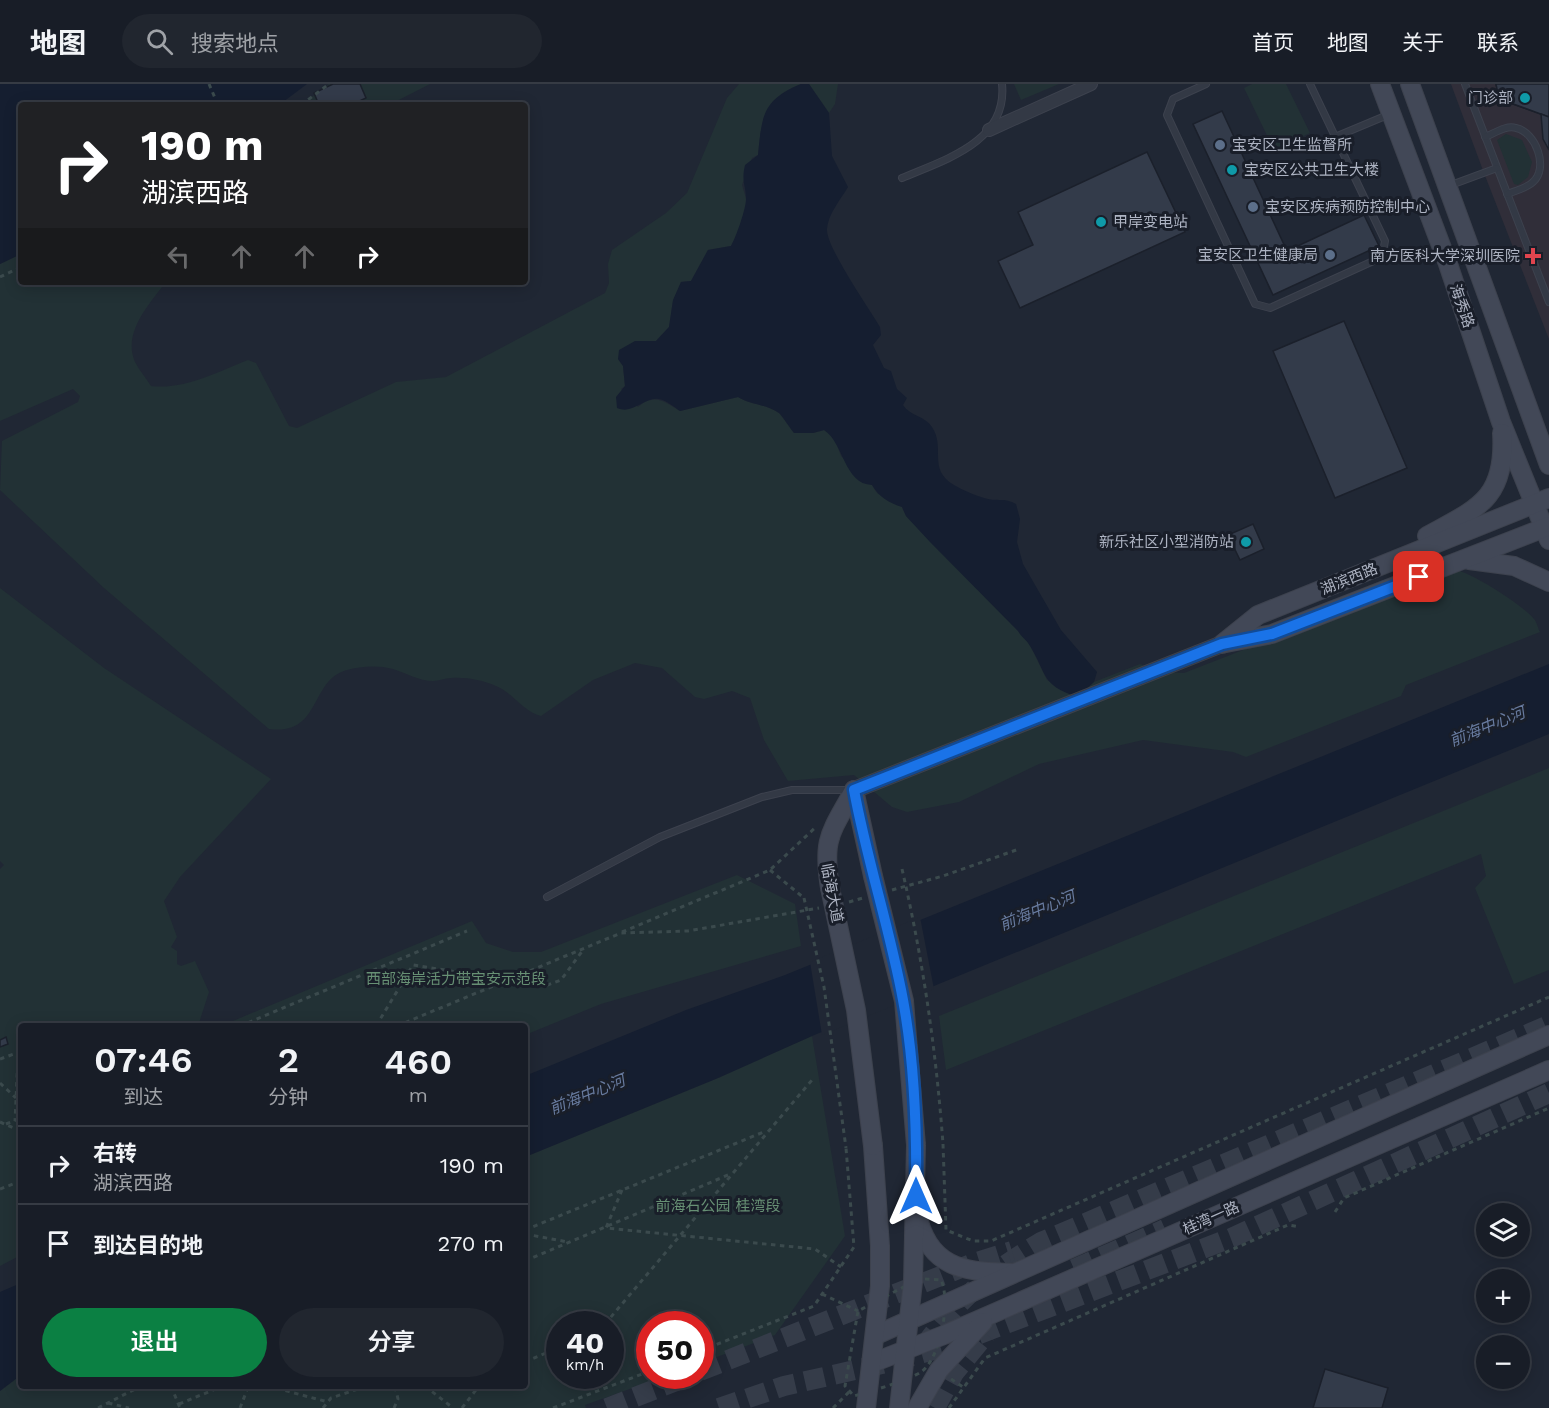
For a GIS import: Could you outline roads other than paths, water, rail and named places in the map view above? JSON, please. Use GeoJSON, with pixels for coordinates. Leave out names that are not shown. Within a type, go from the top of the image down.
{"type":"FeatureCollection","features":[{"type":"Feature","properties":{"kind":"main road","name":"海秀路"},"geometry":{"type":"LineString","coordinates":[[1380,84],[1448,264],[1502,422],[1542,500],[1548,531]]}},
{"type":"Feature","properties":{"kind":"main road","name":"海秀路"},"geometry":{"type":"LineString","coordinates":[[1410,84],[1549,465]]}},
{"type":"Feature","properties":{"kind":"main road"},"geometry":{"type":"LineString","coordinates":[[1492,394],[1498,400],[1508,402],[1516,397],[1519,387]]}},
{"type":"Feature","properties":{"kind":"main road"},"geometry":{"type":"LineString","coordinates":[[1528,412],[1549,434]]}},
{"type":"Feature","properties":{"kind":"main road"},"geometry":{"type":"LineString","coordinates":[[1370,571],[1479,507],[1498,477],[1502,462],[1502,422]]}},
{"type":"Feature","properties":{"kind":"main road","name":"湖滨西路"},"geometry":{"type":"LineString","coordinates":[[1222,644],[1258,615],[1542,500]]}},
{"type":"Feature","properties":{"kind":"main road","name":"湖滨西路"},"geometry":{"type":"LineString","coordinates":[[1222,644],[1272,634],[1461,560],[1548,531]]}},
{"type":"Feature","properties":{"kind":"main road"},"geometry":{"type":"LineString","coordinates":[[1461,560],[1478,560],[1514,566],[1549,582]]}},
{"type":"Feature","properties":{"kind":"main road"},"geometry":{"type":"LineString","coordinates":[[854,790],[903,1001],[916,1145],[916,1214],[909,1322],[899,1408]]}},
{"type":"Feature","properties":{"kind":"main road","name":"临海大道"},"geometry":{"type":"LineString","coordinates":[[854,790],[827,840],[825,857],[856,1010],[873,1146],[880,1246],[876,1335],[866,1408]]}},
{"type":"Feature","properties":{"kind":"main road","name":"桂湾一路"},"geometry":{"type":"LineString","coordinates":[[876,1335],[1549,1035]]}},
{"type":"Feature","properties":{"kind":"main road","name":"桂湾一路"},"geometry":{"type":"LineString","coordinates":[[872,1363],[990,1315],[1549,1070]]}},
{"type":"Feature","properties":{"kind":"main road"},"geometry":{"type":"LineString","coordinates":[[916,1214],[923,1237],[943,1260],[971,1270],[1019,1273]]}},
{"type":"Feature","properties":{"kind":"main road"},"geometry":{"type":"LineString","coordinates":[[917,1408],[952,1352],[990,1315]]}},
{"type":"Feature","properties":{"kind":"street"},"geometry":{"type":"LineString","coordinates":[[989,130],[1091,84]]}},
{"type":"Feature","properties":{"kind":"street","name":"湖滨西路"},"geometry":{"type":"LineString","coordinates":[[854,790],[1222,644]]}},
{"type":"Feature","properties":{"kind":"lane"},"geometry":{"type":"LineString","coordinates":[[902,178],[962,152],[989,130],[1002,103],[1002,84]]}},
{"type":"Feature","properties":{"kind":"lane"},"geometry":{"type":"LineString","coordinates":[[1184,84],[1187,92]]}},
{"type":"Feature","properties":{"kind":"lane"},"geometry":{"type":"LineString","coordinates":[[1206,84],[1173,99],[1167,115],[1256,303],[1270,308],[1382,257],[1384,241],[1310,84]]}},
{"type":"Feature","properties":{"kind":"lane"},"geometry":{"type":"LineString","coordinates":[[1465,84],[1549,302]]}},
{"type":"Feature","properties":{"kind":"lane"},"geometry":{"type":"LineString","coordinates":[[1335,137],[1391,113]]}},
{"type":"Feature","properties":{"kind":"lane"},"geometry":{"type":"LineString","coordinates":[[1485,136],[1506,128],[1518,128],[1530,137],[1538,155],[1540,170],[1537,178],[1529,185],[1507,194]]}},
{"type":"Feature","properties":{"kind":"lane"},"geometry":{"type":"LineString","coordinates":[[1447,186],[1497,168]]}},
{"type":"Feature","properties":{"kind":"lane"},"geometry":{"type":"LineString","coordinates":[[548,897],[660,837],[762,797],[792,790],[854,790]]}},
{"type":"Feature","properties":{"kind":"water"},"geometry":{"type":"Polygon","coordinates":[[[0,84],[307,84],[283,102],[18,102],[18,255],[0,264],[0,84]]]}},
{"type":"Feature","properties":{"kind":"water"},"geometry":{"type":"Polygon","coordinates":[[[801,84],[809,84],[829,113],[832,156],[848,187],[835,207],[827,229],[840,263],[880,327],[881,335],[873,345],[884,368],[891,371],[897,389],[907,398],[903,405],[910,412],[926,420],[932,427],[938,443],[939,465],[946,479],[957,487],[980,497],[1016,504],[1020,519],[1017,542],[1023,564],[1061,630],[1097,672],[1094,682],[1077,697],[1057,688],[1046,678],[1036,656],[1018,631],[930,542],[906,516],[902,507],[885,499],[872,485],[856,478],[831,436],[824,430],[813,433],[794,433],[779,413],[738,397],[680,411],[659,399],[653,399],[634,408],[623,410],[617,408],[616,397],[625,386],[623,366],[618,359],[619,350],[635,341],[656,341],[669,327],[673,300],[681,282],[691,281],[708,250],[731,246],[746,204],[743,176],[745,165],[758,155],[766,111],[778,96],[801,84]]]}},
{"type":"Feature","properties":{"kind":"water","name":"前海中心河"},"geometry":{"type":"Polygon","coordinates":[[[1549,664],[1549,734],[812,1036],[718,1078],[528,1156],[528,1075],[686,1010],[785,975],[1549,664]]]}},
{"type":"Feature","properties":{"kind":"water"},"geometry":{"type":"Polygon","coordinates":[[[18,1284],[18,1377],[0,1391],[0,1292],[18,1284]]]}},
{"type":"Feature","properties":{"kind":"tunnel"},"geometry":{"type":"LineString","coordinates":[[922,1349],[948,1316],[975,1289],[1005,1265],[1041,1242],[1549,1025]]}},
{"type":"Feature","properties":{"kind":"tunnel"},"geometry":{"type":"LineString","coordinates":[[719,1408],[784,1386],[895,1361],[948,1346],[1231,1238],[1549,1093]]}},
{"type":"Feature","properties":{"kind":"tunnel"},"geometry":{"type":"LineString","coordinates":[[1074,1269],[1165,1229]]}},
{"type":"Feature","properties":{"kind":"tunnel"},"geometry":{"type":"LineString","coordinates":[[714,1365],[971,1264],[1012,1251]]}},
{"type":"Feature","properties":{"kind":"tunnel"},"geometry":{"type":"LineString","coordinates":[[935,1408],[954,1373],[986,1334]]}},
{"type":"Feature","properties":{"kind":"tunnel"},"geometry":{"type":"LineString","coordinates":[[607,1408],[656,1389]]}},
{"type":"Feature","properties":{"kind":"place","name":"门诊部"},"geometry":{"type":"Point","coordinates":[1525,98]}},
{"type":"Feature","properties":{"kind":"place","name":"宝安区卫生监督所"},"geometry":{"type":"Point","coordinates":[1220,145]}},
{"type":"Feature","properties":{"kind":"place","name":"宝安区公共卫生大楼"},"geometry":{"type":"Point","coordinates":[1232,170]}},
{"type":"Feature","properties":{"kind":"place","name":"宝安区疾病预防控制中心"},"geometry":{"type":"Point","coordinates":[1253,207]}},
{"type":"Feature","properties":{"kind":"place","name":"甲岸变电站"},"geometry":{"type":"Point","coordinates":[1101,222]}},
{"type":"Feature","properties":{"kind":"place","name":"宝安区卫生健康局"},"geometry":{"type":"Point","coordinates":[1330,255]}},
{"type":"Feature","properties":{"kind":"place","name":"南方医科大学深圳医院"},"geometry":{"type":"Point","coordinates":[1533,256]}},
{"type":"Feature","properties":{"kind":"place","name":"新乐社区小型消防站"},"geometry":{"type":"Point","coordinates":[1246,542]}},
{"type":"Feature","properties":{"kind":"park label","name":"西部海岸活力带宝安示范段"},"geometry":{"type":"Point","coordinates":[456,979]}},
{"type":"Feature","properties":{"kind":"park label","name":"前海石公园 桂湾段"},"geometry":{"type":"Point","coordinates":[718,1206]}}]}
